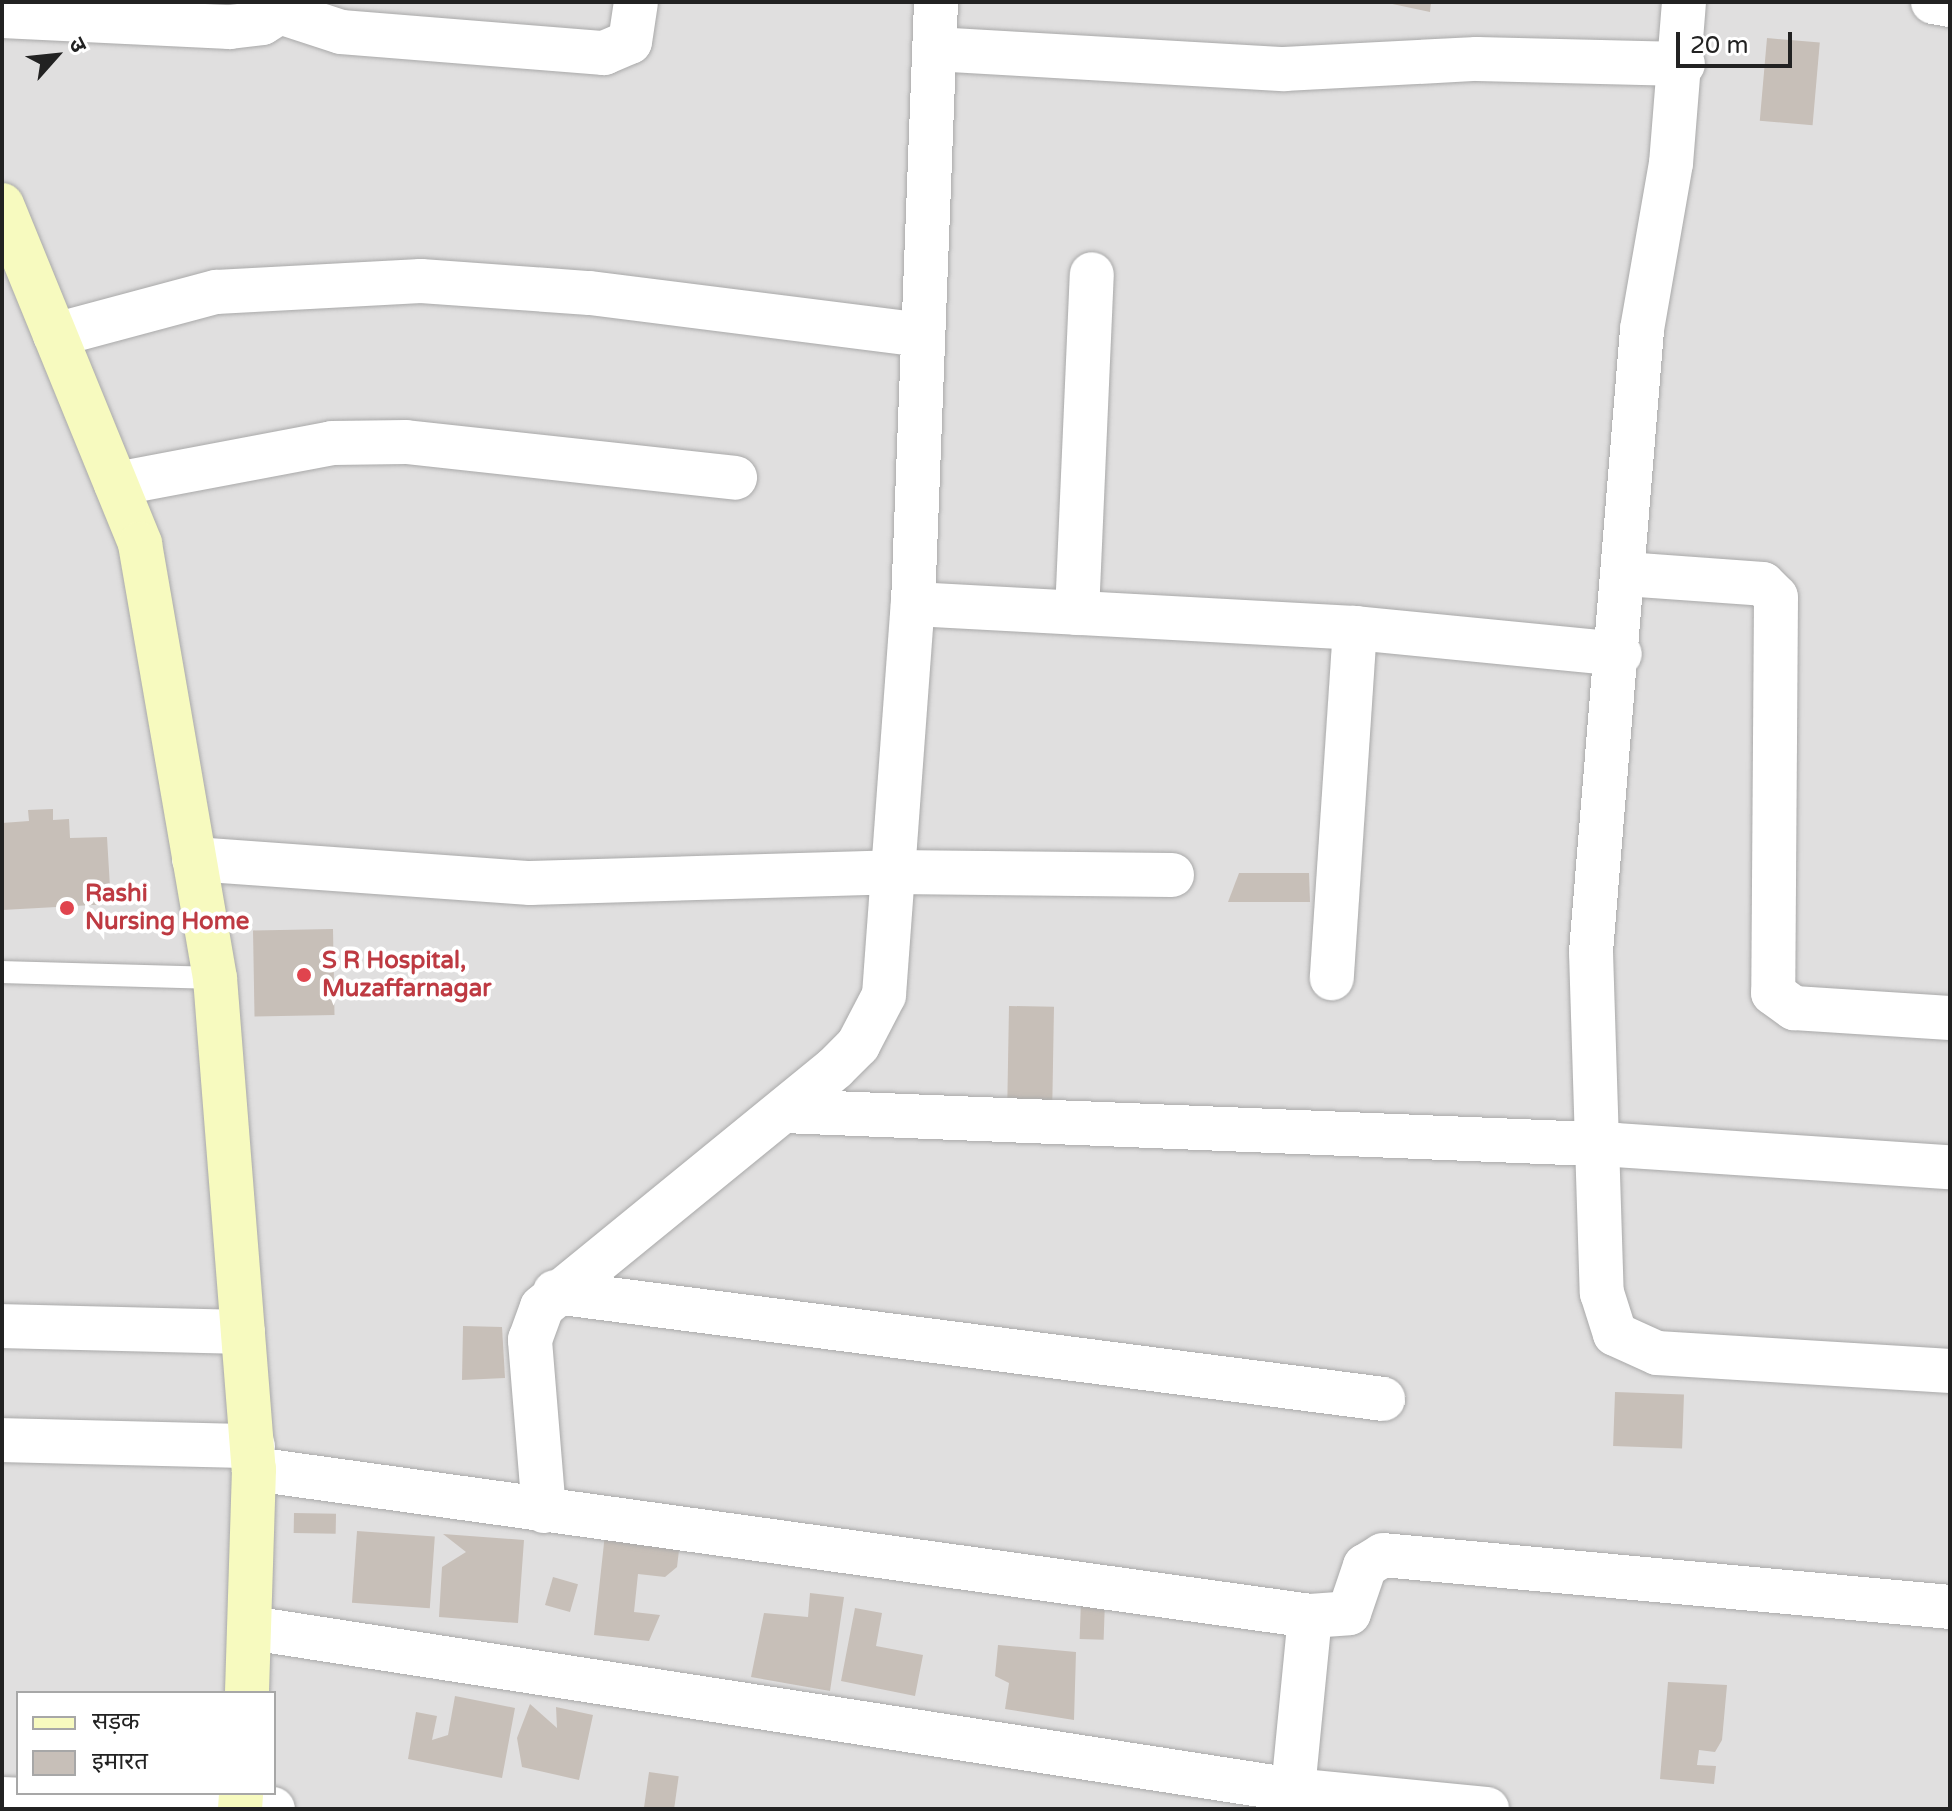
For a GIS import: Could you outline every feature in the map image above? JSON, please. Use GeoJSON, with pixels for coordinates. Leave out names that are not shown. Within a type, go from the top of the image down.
{"type":"FeatureCollection","features":[{"type":"Feature","properties":{"kind":"main road"},"geometry":{"type":"LineString","coordinates":[[2,205],[12,253],[55,335],[140,544],[215,978],[253,1458],[247,1691]]}},
{"type":"Feature","properties":{"kind":"street"},"geometry":{"type":"LineString","coordinates":[[2,16],[230,27],[291,8],[341,32],[604,53],[630,42],[636,2]]}},
{"type":"Feature","properties":{"kind":"street"},"geometry":{"type":"LineString","coordinates":[[544,1511],[530,1340],[555,1292],[784,1111],[851,1053],[876,1018],[893,872],[913,604],[936,2]]}},
{"type":"Feature","properties":{"kind":"street"},"geometry":{"type":"LineString","coordinates":[[1684,2],[1683,64],[1642,330],[1620,654],[1591,952],[1602,1293],[1615,1334],[1633,1346],[1950,1371]]}},
{"type":"Feature","properties":{"kind":"street"},"geometry":{"type":"LineString","coordinates":[[1933,2],[1950,5]]}},
{"type":"Feature","properties":{"kind":"street"},"geometry":{"type":"LineString","coordinates":[[934,49],[1284,69],[1477,59],[1683,64]]}},
{"type":"Feature","properties":{"kind":"street"},"geometry":{"type":"LineString","coordinates":[[1077,613],[1092,274]]}},
{"type":"Feature","properties":{"kind":"street"},"geometry":{"type":"LineString","coordinates":[[55,335],[216,292],[421,281],[590,293],[921,335]]}},
{"type":"Feature","properties":{"kind":"street"},"geometry":{"type":"LineString","coordinates":[[116,484],[319,445],[406,442],[735,478]]}},
{"type":"Feature","properties":{"kind":"street"},"geometry":{"type":"LineString","coordinates":[[1625,574],[1763,584],[1776,597],[1773,993],[1794,1008],[1950,1018]]}},
{"type":"Feature","properties":{"kind":"street"},"geometry":{"type":"LineString","coordinates":[[913,604],[1355,628],[1620,654]]}},
{"type":"Feature","properties":{"kind":"street"},"geometry":{"type":"LineString","coordinates":[[1332,978],[1355,628]]}},
{"type":"Feature","properties":{"kind":"street"},"geometry":{"type":"LineString","coordinates":[[194,859],[530,883],[893,872],[1172,875]]}},
{"type":"Feature","properties":{"kind":"street"},"geometry":{"type":"LineString","coordinates":[[784,1111],[1596,1145],[1950,1167]]}},
{"type":"Feature","properties":{"kind":"street"},"geometry":{"type":"LineString","coordinates":[[555,1292],[1383,1399]]}},
{"type":"Feature","properties":{"kind":"street"},"geometry":{"type":"LineString","coordinates":[[2,1326],[243,1332]]}},
{"type":"Feature","properties":{"kind":"street"},"geometry":{"type":"LineString","coordinates":[[2,1440],[253,1458],[544,1511],[1310,1616],[1349,1613],[1365,1566],[1383,1555],[1950,1607]]}},
{"type":"Feature","properties":{"kind":"street"},"geometry":{"type":"LineString","coordinates":[[1292,1799],[1310,1616]]}},
{"type":"Feature","properties":{"kind":"street"},"geometry":{"type":"LineString","coordinates":[[251,1628],[1292,1799],[1487,1809]]}},
{"type":"Feature","properties":{"kind":"street"},"geometry":{"type":"LineString","coordinates":[[2,1799],[249,1804]]}},
{"type":"Feature","properties":{"kind":"lane"},"geometry":{"type":"LineString","coordinates":[[2,972],[215,978]]}},
{"type":"Feature","properties":{"kind":"shaded area"},"geometry":{"type":"Polygon","coordinates":[[[2,2],[1950,2],[1950,1809],[2,1809],[2,2]]]}},
{"type":"Feature","properties":{"kind":"building"},"geometry":{"type":"Polygon","coordinates":[[[1383,2],[1431,2],[1430,12],[1383,2]]]}},
{"type":"Feature","properties":{"kind":"building"},"geometry":{"type":"Polygon","coordinates":[[[1767,38],[1820,43],[1813,125],[1760,121],[1767,38]]]}},
{"type":"Feature","properties":{"kind":"building"},"geometry":{"type":"Polygon","coordinates":[[[53,809],[53,820],[69,819],[70,838],[107,837],[111,904],[2,910],[2,823],[29,821],[28,810],[53,809]]]}},
{"type":"Feature","properties":{"kind":"building"},"geometry":{"type":"Polygon","coordinates":[[[1239,873],[1309,873],[1310,902],[1228,902],[1239,873]]]}},
{"type":"Feature","properties":{"kind":"building"},"geometry":{"type":"Polygon","coordinates":[[[333,929],[335,1015],[255,1016],[253,930],[333,929]]]}},
{"type":"Feature","properties":{"kind":"building"},"geometry":{"type":"Polygon","coordinates":[[[1009,1006],[1054,1007],[1052,1104],[1007,1103],[1009,1006]]]}},
{"type":"Feature","properties":{"kind":"building"},"geometry":{"type":"Polygon","coordinates":[[[463,1326],[502,1327],[505,1378],[462,1380],[463,1326]]]}},
{"type":"Feature","properties":{"kind":"building"},"geometry":{"type":"Polygon","coordinates":[[[1615,1392],[1684,1394],[1682,1448],[1613,1446],[1615,1392]]]}},
{"type":"Feature","properties":{"kind":"building"},"geometry":{"type":"Polygon","coordinates":[[[294,1513],[336,1514],[336,1534],[294,1533],[294,1513]]]}},
{"type":"Feature","properties":{"kind":"building"},"geometry":{"type":"Polygon","coordinates":[[[357,1531],[435,1536],[430,1608],[352,1603],[357,1531]]]}},
{"type":"Feature","properties":{"kind":"building"},"geometry":{"type":"Polygon","coordinates":[[[443,1534],[524,1540],[518,1623],[439,1617],[442,1567],[466,1552],[443,1534]]]}},
{"type":"Feature","properties":{"kind":"building"},"geometry":{"type":"Polygon","coordinates":[[[605,1534],[680,1542],[677,1567],[665,1577],[638,1574],[634,1612],[660,1615],[649,1641],[594,1635],[605,1534]]]}},
{"type":"Feature","properties":{"kind":"building"},"geometry":{"type":"Polygon","coordinates":[[[553,1577],[578,1584],[570,1612],[545,1605],[553,1577]]]}},
{"type":"Feature","properties":{"kind":"building"},"geometry":{"type":"Polygon","coordinates":[[[810,1593],[844,1597],[830,1691],[751,1677],[764,1613],[808,1617],[810,1593]]]}},
{"type":"Feature","properties":{"kind":"building"},"geometry":{"type":"Polygon","coordinates":[[[1081,1600],[1105,1601],[1104,1640],[1080,1639],[1081,1600]]]}},
{"type":"Feature","properties":{"kind":"building"},"geometry":{"type":"Polygon","coordinates":[[[855,1608],[882,1613],[876,1646],[923,1655],[915,1696],[841,1681],[855,1608]]]}},
{"type":"Feature","properties":{"kind":"building"},"geometry":{"type":"Polygon","coordinates":[[[998,1645],[1076,1652],[1074,1720],[1005,1709],[1009,1683],[995,1676],[998,1645]]]}},
{"type":"Feature","properties":{"kind":"building"},"geometry":{"type":"Polygon","coordinates":[[[1668,1682],[1727,1685],[1722,1740],[1715,1752],[1699,1750],[1697,1765],[1716,1766],[1714,1784],[1660,1779],[1668,1682]]]}},
{"type":"Feature","properties":{"kind":"building"},"geometry":{"type":"Polygon","coordinates":[[[455,1696],[515,1708],[502,1778],[408,1759],[416,1712],[437,1716],[432,1740],[448,1735],[455,1696]]]}},
{"type":"Feature","properties":{"kind":"building"},"geometry":{"type":"Polygon","coordinates":[[[530,1704],[557,1728],[556,1707],[593,1715],[579,1780],[522,1767],[517,1738],[530,1704]]]}},
{"type":"Feature","properties":{"kind":"building"},"geometry":{"type":"Polygon","coordinates":[[[649,1772],[679,1776],[674,1809],[644,1809],[649,1772]]]}},
{"type":"Feature","properties":{"kind":"place","name":"Rashi Nursing Home"},"geometry":{"type":"Point","coordinates":[67,908]}},
{"type":"Feature","properties":{"kind":"place","name":"S R Hospital, Muzaffarnagar"},"geometry":{"type":"Point","coordinates":[304,975]}}]}
